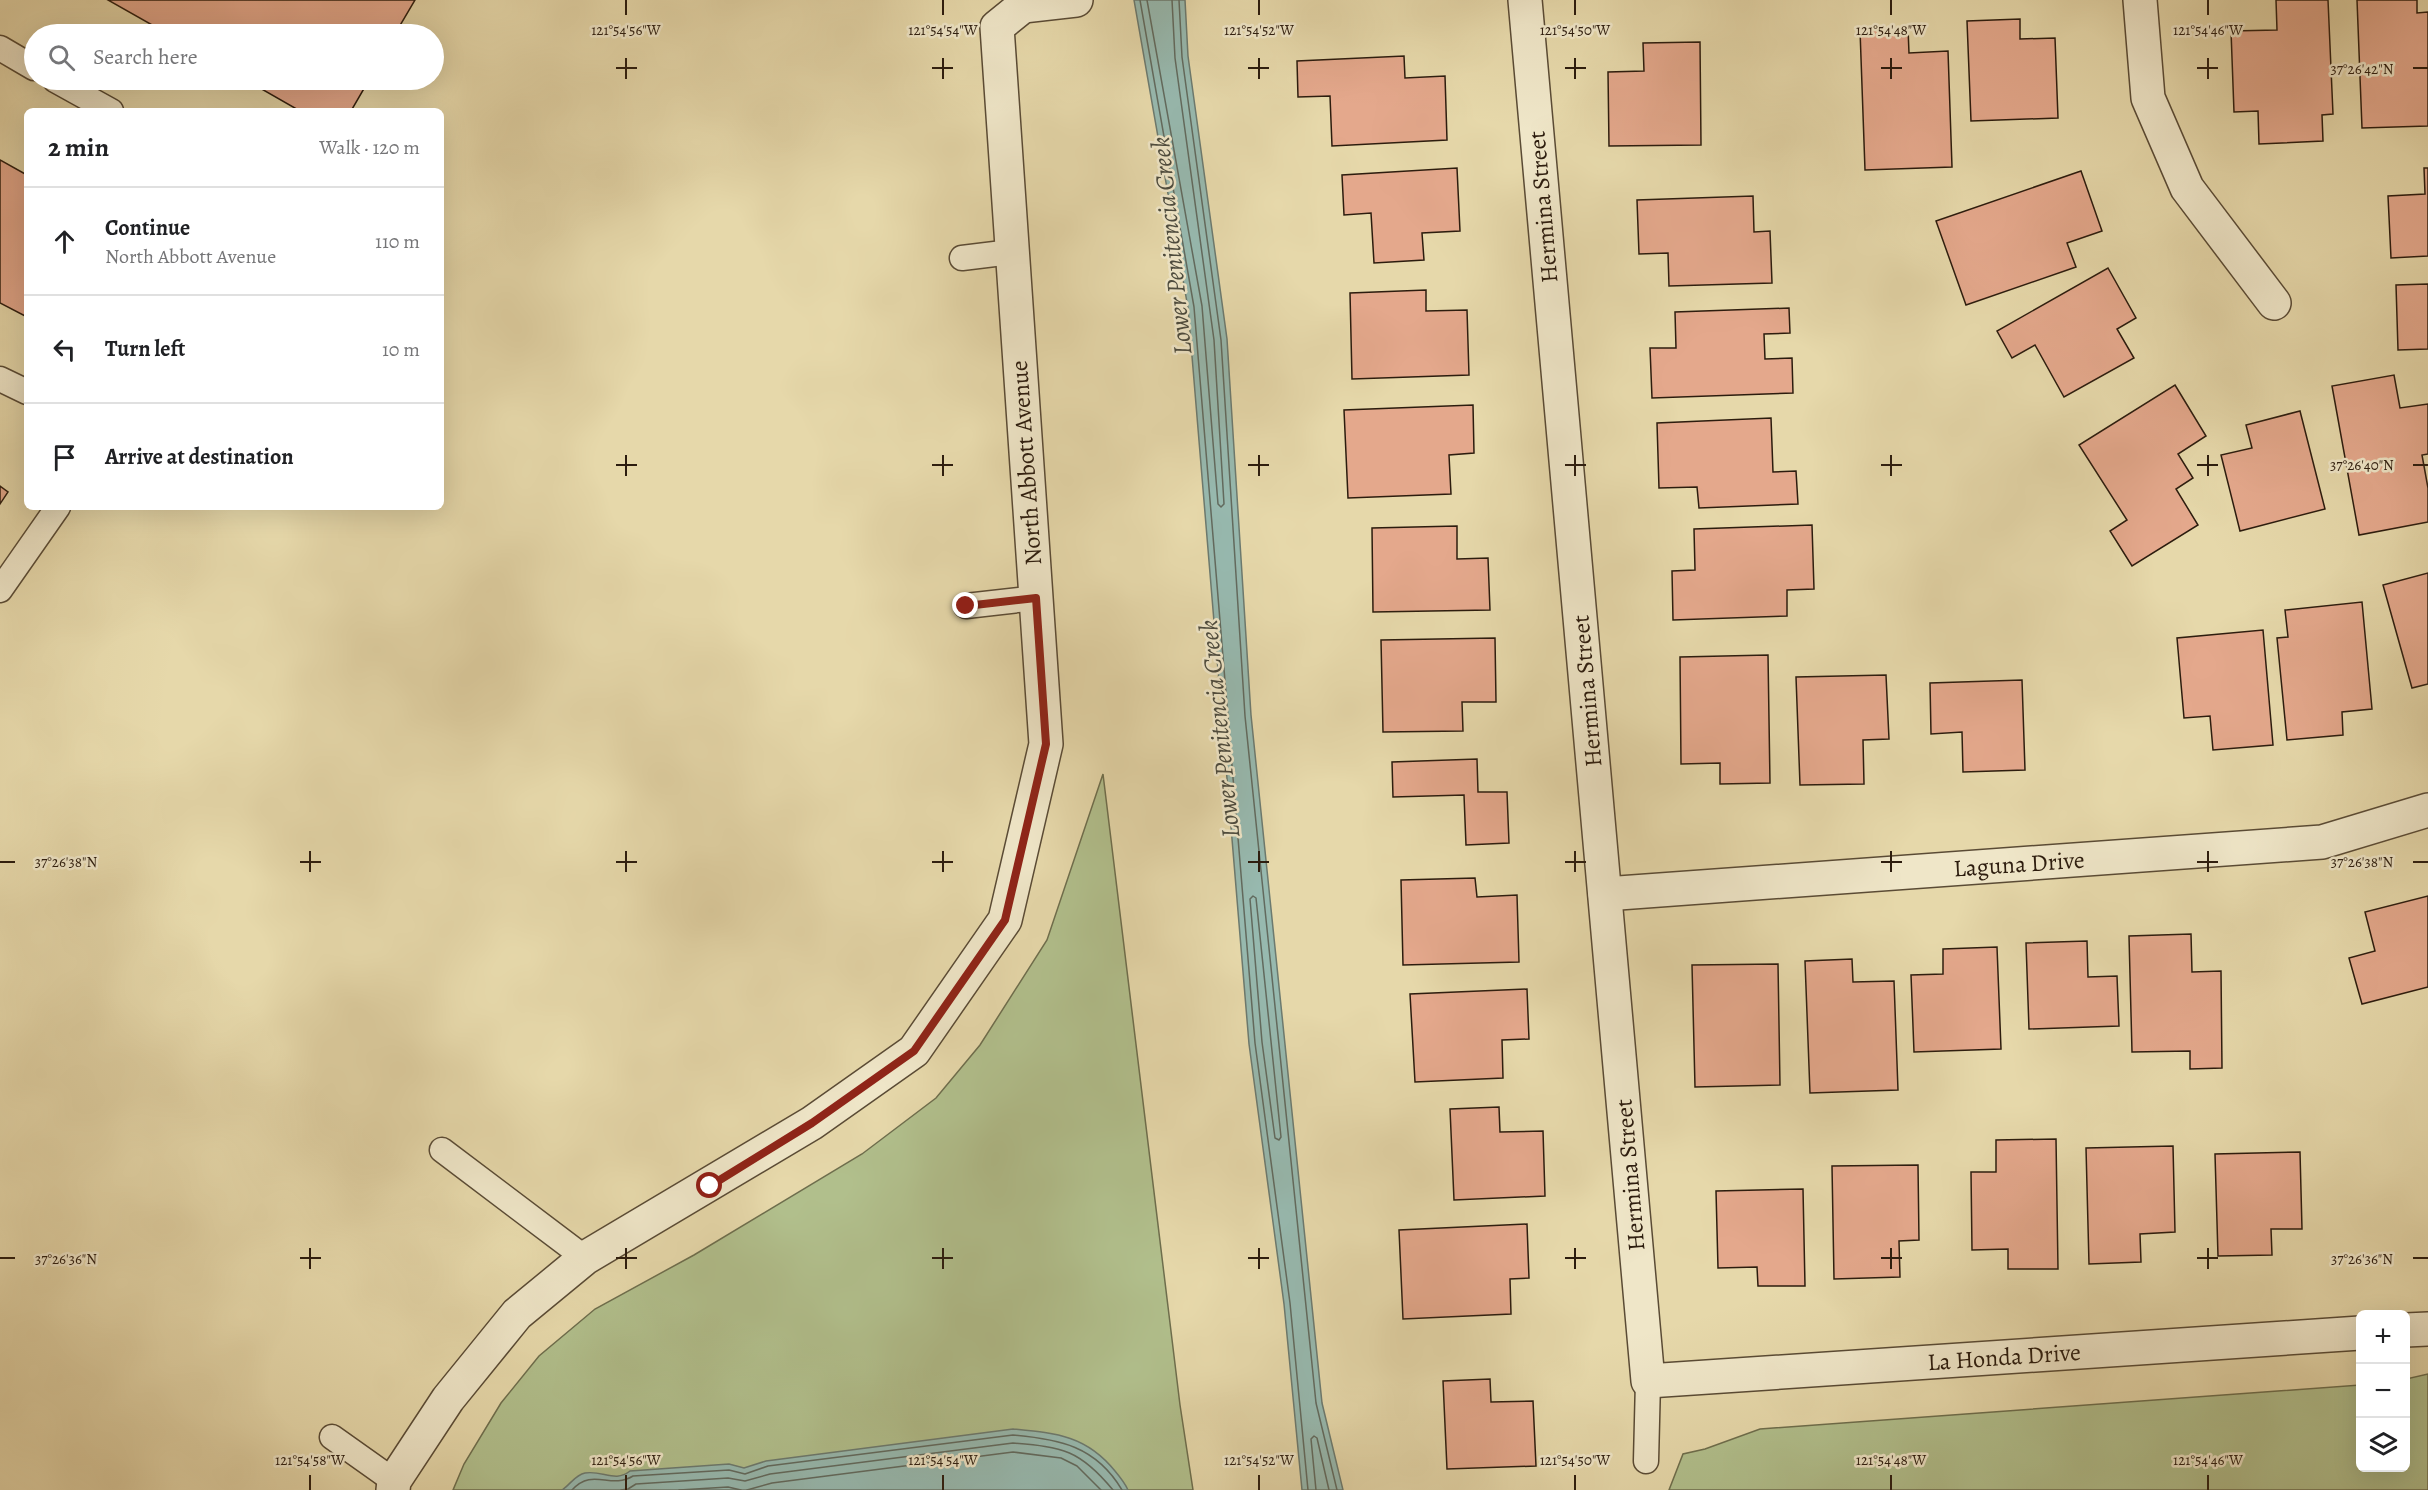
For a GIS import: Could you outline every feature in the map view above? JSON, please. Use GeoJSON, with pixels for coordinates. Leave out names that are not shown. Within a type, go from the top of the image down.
{"type":"FeatureCollection","features":[{"type":"Feature","properties":{"kind":"street","name":"North Abbott Avenue"},"geometry":{"type":"LineString","coordinates":[[393,1486],[448,1399],[517,1314],[585,1258],[710,1186],[812,1123],[914,1051],[1005,920],[1046,744],[997,27],[1023,6],[1076,0]]}},
{"type":"Feature","properties":{"kind":"street","name":"Hermina Street"},"geometry":{"type":"LineString","coordinates":[[1525,0],[1648,1381]]}},
{"type":"Feature","properties":{"kind":"street"},"geometry":{"type":"LineString","coordinates":[[2140,0],[2148,98],[2187,188],[2274,303]]}},
{"type":"Feature","properties":{"kind":"street","name":"Laguna Drive"},"geometry":{"type":"LineString","coordinates":[[1605,894],[2322,842],[2428,810]]}},
{"type":"Feature","properties":{"kind":"street"},"geometry":{"type":"LineString","coordinates":[[2410,1330],[2428,1329]]}},
{"type":"Feature","properties":{"kind":"street","name":"La Honda Drive"},"geometry":{"type":"LineString","coordinates":[[1648,1381],[2356,1333]]}},
{"type":"Feature","properties":{"kind":"lane"},"geometry":{"type":"LineString","coordinates":[[0,48],[24,62]]}},
{"type":"Feature","properties":{"kind":"lane"},"geometry":{"type":"LineString","coordinates":[[73,90],[106,108]]}},
{"type":"Feature","properties":{"kind":"lane"},"geometry":{"type":"LineString","coordinates":[[962,258],[1011,252]]}},
{"type":"Feature","properties":{"kind":"lane"},"geometry":{"type":"LineString","coordinates":[[0,379],[24,391]]}},
{"type":"Feature","properties":{"kind":"lane"},"geometry":{"type":"LineString","coordinates":[[0,590],[56,510]]}},
{"type":"Feature","properties":{"kind":"lane"},"geometry":{"type":"LineString","coordinates":[[966,606],[1036,598]]}},
{"type":"Feature","properties":{"kind":"lane"},"geometry":{"type":"LineString","coordinates":[[442,1150],[585,1258]]}},
{"type":"Feature","properties":{"kind":"lane"},"geometry":{"type":"LineString","coordinates":[[1646,1461],[1648,1381]]}},
{"type":"Feature","properties":{"kind":"lane"},"geometry":{"type":"LineString","coordinates":[[332,1437],[393,1486]]}},
{"type":"Feature","properties":{"kind":"green space"},"geometry":{"type":"Polygon","coordinates":[[[1103,774],[1180,1405],[1193,1490],[453,1490],[464,1464],[501,1403],[539,1356],[595,1309],[694,1255],[862,1154],[936,1098],[980,1045],[1047,940],[1103,774]]]}},
{"type":"Feature","properties":{"kind":"green space"},"geometry":{"type":"Polygon","coordinates":[[[2428,1374],[2428,1490],[1669,1490],[1683,1454],[1705,1449],[1760,1429],[2356,1385],[2356,1472],[2410,1472],[2410,1378],[2428,1374]]]}},
{"type":"Feature","properties":{"kind":"water"},"geometry":{"type":"Polygon","coordinates":[[[1134,0],[1185,0],[1188,56],[1227,339],[1251,715],[1322,1403],[1343,1490],[1302,1490],[1284,1304],[1249,1044],[1188,308],[1134,0]]]}},
{"type":"Feature","properties":{"kind":"water"},"geometry":{"type":"Polygon","coordinates":[[[1013,1429],[1043,1432],[1081,1443],[1104,1459],[1121,1478],[1128,1490],[562,1490],[585,1473],[619,1476],[630,1471],[729,1464],[744,1468],[766,1461],[1013,1429]]]}},
{"type":"Feature","properties":{"kind":"building"},"geometry":{"type":"Polygon","coordinates":[[[108,0],[415,0],[401,24],[150,24],[108,0]]]}},
{"type":"Feature","properties":{"kind":"building"},"geometry":{"type":"Polygon","coordinates":[[[2276,0],[2328,0],[2333,114],[2322,115],[2323,141],[2259,144],[2258,111],[2234,112],[2231,31],[2277,30],[2276,0]]]}},
{"type":"Feature","properties":{"kind":"building"},"geometry":{"type":"Polygon","coordinates":[[[2357,0],[2417,0],[2417,13],[2428,12],[2428,126],[2362,128],[2357,0]]]}},
{"type":"Feature","properties":{"kind":"building"},"geometry":{"type":"Polygon","coordinates":[[[2020,19],[2020,39],[2055,38],[2058,118],[1971,121],[1967,21],[2020,19]]]}},
{"type":"Feature","properties":{"kind":"building"},"geometry":{"type":"Polygon","coordinates":[[[1908,28],[1909,53],[1948,51],[1952,167],[1865,170],[1860,30],[1908,28]]]}},
{"type":"Feature","properties":{"kind":"building"},"geometry":{"type":"Polygon","coordinates":[[[1700,42],[1701,145],[1609,146],[1608,72],[1644,71],[1643,43],[1700,42]]]}},
{"type":"Feature","properties":{"kind":"building"},"geometry":{"type":"Polygon","coordinates":[[[1404,56],[1405,78],[1445,76],[1447,140],[1332,146],[1330,96],[1298,97],[1297,61],[1404,56]]]}},
{"type":"Feature","properties":{"kind":"building"},"geometry":{"type":"Polygon","coordinates":[[[263,90],[363,90],[353,108],[295,108],[263,90]]]}},
{"type":"Feature","properties":{"kind":"building"},"geometry":{"type":"Polygon","coordinates":[[[0,160],[24,173],[24,315],[0,303],[0,160]]]}},
{"type":"Feature","properties":{"kind":"building"},"geometry":{"type":"Polygon","coordinates":[[[1457,168],[1460,231],[1422,233],[1424,260],[1374,263],[1371,213],[1344,215],[1342,175],[1457,168]]]}},
{"type":"Feature","properties":{"kind":"building"},"geometry":{"type":"Polygon","coordinates":[[[2424,168],[2428,168],[2428,256],[2391,258],[2388,196],[2425,194],[2424,168]]]}},
{"type":"Feature","properties":{"kind":"building"},"geometry":{"type":"Polygon","coordinates":[[[2081,171],[2102,231],[2067,243],[2076,267],[1966,305],[1936,221],[2081,171]]]}},
{"type":"Feature","properties":{"kind":"building"},"geometry":{"type":"Polygon","coordinates":[[[1753,196],[1754,232],[1770,231],[1772,283],[1669,286],[1668,253],[1639,254],[1637,200],[1753,196]]]}},
{"type":"Feature","properties":{"kind":"building"},"geometry":{"type":"Polygon","coordinates":[[[2108,268],[2136,318],[2117,329],[2134,358],[2064,397],[2035,345],[2012,358],[1997,331],[2108,268]]]}},
{"type":"Feature","properties":{"kind":"building"},"geometry":{"type":"Polygon","coordinates":[[[2428,284],[2428,349],[2398,350],[2396,285],[2428,284]]]}},
{"type":"Feature","properties":{"kind":"building"},"geometry":{"type":"Polygon","coordinates":[[[1426,290],[1426,311],[1467,310],[1469,375],[1352,379],[1350,293],[1426,290]]]}},
{"type":"Feature","properties":{"kind":"building"},"geometry":{"type":"Polygon","coordinates":[[[1789,308],[1790,333],[1764,334],[1765,359],[1792,358],[1793,393],[1652,398],[1650,348],[1676,348],[1675,312],[1789,308]]]}},
{"type":"Feature","properties":{"kind":"building"},"geometry":{"type":"Polygon","coordinates":[[[2394,375],[2400,408],[2428,404],[2428,454],[2422,455],[2428,488],[2428,522],[2359,535],[2332,386],[2394,375]]]}},
{"type":"Feature","properties":{"kind":"building"},"geometry":{"type":"Polygon","coordinates":[[[2175,385],[2206,436],[2178,454],[2193,478],[2176,489],[2198,525],[2132,566],[2110,531],[2127,520],[2079,445],[2175,385]]]}},
{"type":"Feature","properties":{"kind":"building"},"geometry":{"type":"Polygon","coordinates":[[[1473,405],[1474,453],[1449,455],[1451,494],[1348,498],[1344,410],[1473,405]]]}},
{"type":"Feature","properties":{"kind":"building"},"geometry":{"type":"Polygon","coordinates":[[[2300,411],[2325,509],[2240,531],[2221,455],[2252,448],[2246,425],[2300,411]]]}},
{"type":"Feature","properties":{"kind":"building"},"geometry":{"type":"Polygon","coordinates":[[[1771,418],[1773,472],[1796,471],[1798,504],[1699,508],[1697,487],[1659,488],[1657,423],[1771,418]]]}},
{"type":"Feature","properties":{"kind":"building"},"geometry":{"type":"Polygon","coordinates":[[[0,486],[8,492],[0,504],[0,486]]]}},
{"type":"Feature","properties":{"kind":"building"},"geometry":{"type":"Polygon","coordinates":[[[1812,525],[1814,589],[1787,590],[1787,616],[1673,620],[1672,571],[1695,570],[1694,529],[1812,525]]]}},
{"type":"Feature","properties":{"kind":"building"},"geometry":{"type":"Polygon","coordinates":[[[1457,526],[1457,559],[1488,558],[1490,610],[1373,612],[1372,528],[1457,526]]]}},
{"type":"Feature","properties":{"kind":"building"},"geometry":{"type":"Polygon","coordinates":[[[2428,573],[2428,684],[2412,688],[2383,585],[2428,573]]]}},
{"type":"Feature","properties":{"kind":"building"},"geometry":{"type":"Polygon","coordinates":[[[2362,602],[2372,709],[2342,712],[2343,735],[2287,740],[2277,638],[2288,637],[2285,610],[2362,602]]]}},
{"type":"Feature","properties":{"kind":"building"},"geometry":{"type":"Polygon","coordinates":[[[2263,630],[2273,745],[2213,750],[2210,716],[2184,718],[2177,638],[2263,630]]]}},
{"type":"Feature","properties":{"kind":"building"},"geometry":{"type":"Polygon","coordinates":[[[1495,638],[1496,702],[1462,702],[1463,731],[1383,732],[1381,640],[1495,638]]]}},
{"type":"Feature","properties":{"kind":"building"},"geometry":{"type":"Polygon","coordinates":[[[1768,655],[1770,783],[1720,784],[1720,763],[1681,764],[1680,657],[1768,655]]]}},
{"type":"Feature","properties":{"kind":"building"},"geometry":{"type":"Polygon","coordinates":[[[1886,675],[1889,739],[1863,740],[1864,784],[1800,785],[1796,677],[1886,675]]]}},
{"type":"Feature","properties":{"kind":"building"},"geometry":{"type":"Polygon","coordinates":[[[2022,680],[2025,770],[1963,772],[1962,732],[1931,734],[1930,683],[2022,680]]]}},
{"type":"Feature","properties":{"kind":"building"},"geometry":{"type":"Polygon","coordinates":[[[1477,759],[1478,792],[1507,792],[1509,843],[1466,845],[1464,795],[1393,797],[1392,762],[1477,759]]]}},
{"type":"Feature","properties":{"kind":"building"},"geometry":{"type":"Polygon","coordinates":[[[1475,878],[1477,897],[1517,895],[1519,962],[1403,965],[1401,880],[1475,878]]]}},
{"type":"Feature","properties":{"kind":"building"},"geometry":{"type":"Polygon","coordinates":[[[2428,896],[2428,987],[2362,1004],[2349,958],[2375,951],[2365,912],[2428,896]]]}},
{"type":"Feature","properties":{"kind":"building"},"geometry":{"type":"Polygon","coordinates":[[[2191,934],[2192,972],[2221,971],[2222,1068],[2190,1069],[2190,1051],[2132,1052],[2129,936],[2191,934]]]}},
{"type":"Feature","properties":{"kind":"building"},"geometry":{"type":"Polygon","coordinates":[[[2087,941],[2088,977],[2117,976],[2119,1026],[2029,1029],[2026,943],[2087,941]]]}},
{"type":"Feature","properties":{"kind":"building"},"geometry":{"type":"Polygon","coordinates":[[[1997,947],[2001,1049],[1914,1052],[1911,975],[1943,974],[1943,949],[1997,947]]]}},
{"type":"Feature","properties":{"kind":"building"},"geometry":{"type":"Polygon","coordinates":[[[1852,959],[1853,982],[1894,981],[1898,1090],[1810,1093],[1805,961],[1852,959]]]}},
{"type":"Feature","properties":{"kind":"building"},"geometry":{"type":"Polygon","coordinates":[[[1778,964],[1780,1085],[1695,1087],[1692,965],[1778,964]]]}},
{"type":"Feature","properties":{"kind":"building"},"geometry":{"type":"Polygon","coordinates":[[[1527,989],[1529,1039],[1502,1040],[1503,1078],[1415,1082],[1410,994],[1527,989]]]}},
{"type":"Feature","properties":{"kind":"building"},"geometry":{"type":"Polygon","coordinates":[[[1499,1107],[1500,1132],[1543,1131],[1545,1196],[1454,1200],[1450,1109],[1499,1107]]]}},
{"type":"Feature","properties":{"kind":"building"},"geometry":{"type":"Polygon","coordinates":[[[2056,1139],[2058,1269],[2008,1269],[2008,1249],[1972,1250],[1971,1172],[1996,1172],[1996,1140],[2056,1139]]]}},
{"type":"Feature","properties":{"kind":"building"},"geometry":{"type":"Polygon","coordinates":[[[2173,1146],[2175,1232],[2140,1234],[2141,1262],[2089,1264],[2086,1148],[2173,1146]]]}},
{"type":"Feature","properties":{"kind":"building"},"geometry":{"type":"Polygon","coordinates":[[[2300,1152],[2302,1229],[2271,1229],[2272,1255],[2218,1256],[2215,1154],[2300,1152]]]}},
{"type":"Feature","properties":{"kind":"building"},"geometry":{"type":"Polygon","coordinates":[[[1918,1165],[1919,1240],[1899,1241],[1900,1277],[1834,1279],[1832,1166],[1918,1165]]]}},
{"type":"Feature","properties":{"kind":"building"},"geometry":{"type":"Polygon","coordinates":[[[1803,1189],[1805,1286],[1758,1286],[1757,1267],[1718,1268],[1716,1191],[1803,1189]]]}},
{"type":"Feature","properties":{"kind":"building"},"geometry":{"type":"Polygon","coordinates":[[[1527,1224],[1529,1278],[1510,1279],[1511,1314],[1403,1319],[1399,1230],[1527,1224]]]}},
{"type":"Feature","properties":{"kind":"building"},"geometry":{"type":"Polygon","coordinates":[[[1490,1379],[1491,1402],[1533,1401],[1536,1466],[1447,1469],[1443,1381],[1490,1379]]]}},
{"type":"Feature","properties":{"kind":"route"},"geometry":{"type":"LineString","coordinates":[[710,1186],[812,1123],[914,1051],[1005,920],[1046,744],[1036,598],[966,606]]}},
{"type":"Feature","properties":{"kind":"water label","name":"Lower Penitencia Creek"},"geometry":{"type":"Point","coordinates":[1171,246]}},
{"type":"Feature","properties":{"kind":"water label","name":"Lower Penitencia Creek"},"geometry":{"type":"Point","coordinates":[1219,729]}}]}
